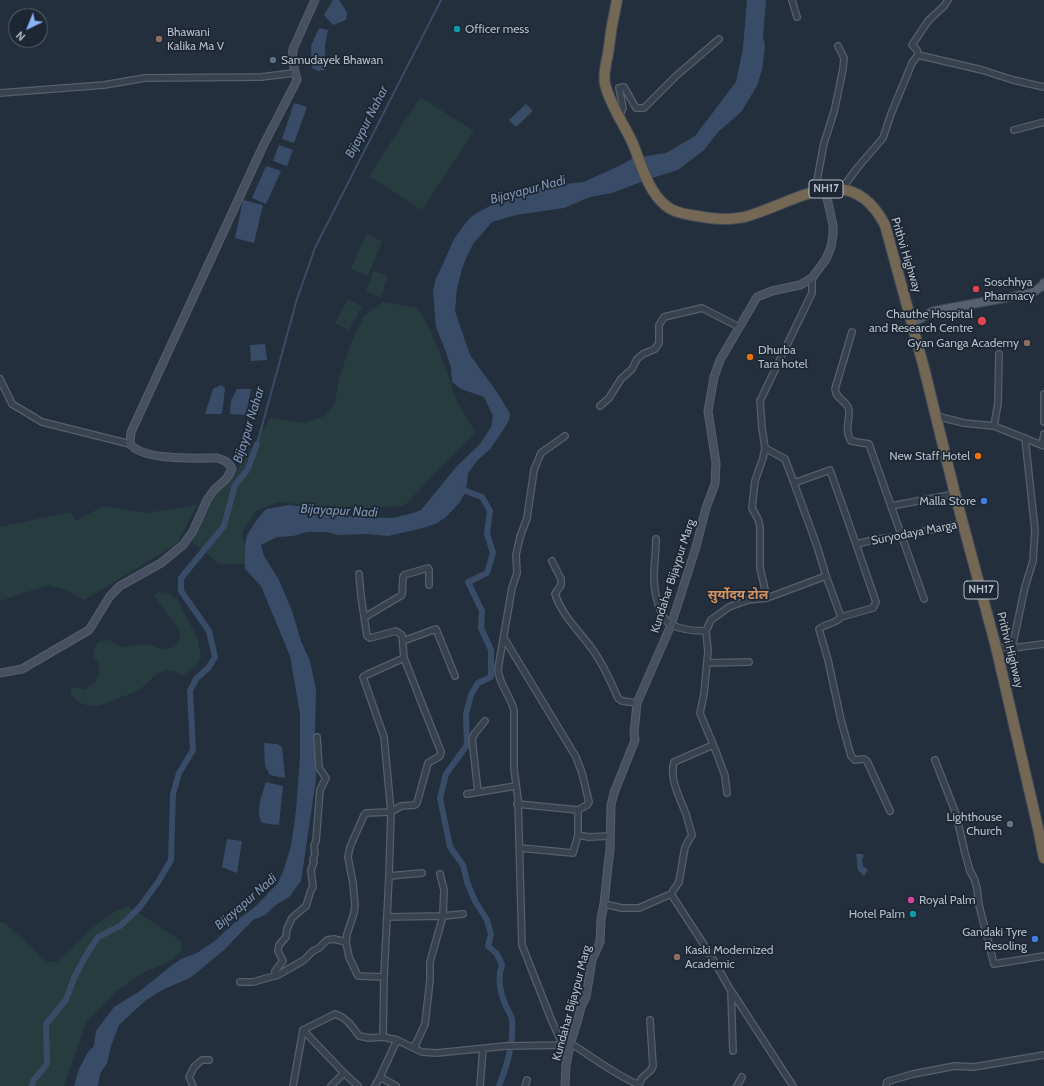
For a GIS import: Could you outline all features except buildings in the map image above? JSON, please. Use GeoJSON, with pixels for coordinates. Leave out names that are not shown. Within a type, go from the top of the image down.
{"type":"FeatureCollection","features":[{"type":"Feature","properties":{"kind":"highway","name":"Prithvi Highway"},"geometry":{"type":"LineString","coordinates":[[618,0],[606,61],[605,82],[611,101],[628,133],[644,173],[659,199],[671,209],[679,212],[706,217],[733,218],[748,216],[820,190],[848,190],[863,197],[869,202],[885,225],[996,647],[1041,828],[1044,858]]}},
{"type":"Feature","properties":{"kind":"main road"},"geometry":{"type":"LineString","coordinates":[[0,673],[22,669],[89,630],[110,596],[120,586],[161,563],[183,545],[193,532],[207,500],[214,490],[227,478],[232,470],[228,463],[217,458],[155,456],[140,452],[130,444],[131,432],[263,146],[297,80],[294,73],[292,60],[293,49],[314,0]]}},
{"type":"Feature","properties":{"kind":"main road"},"geometry":{"type":"LineString","coordinates":[[812,278],[826,258],[833,241],[833,225],[820,190]]}},
{"type":"Feature","properties":{"kind":"main road","name":"Kundahar Bijaypur Marg"},"geometry":{"type":"LineString","coordinates":[[565,1086],[566,1065],[570,1045],[581,1007],[586,997],[590,968],[600,942],[601,919],[610,850],[611,805],[614,793],[635,740],[634,733],[637,703],[671,625],[715,484],[716,463],[708,411],[714,377],[720,360],[757,297],[772,291],[800,285],[812,278]]}},
{"type":"Feature","properties":{"kind":"main road"},"geometry":{"type":"LineString","coordinates":[[912,323],[934,311],[1032,293],[1043,286]]}},
{"type":"Feature","properties":{"kind":"street"},"geometry":{"type":"LineString","coordinates":[[792,0],[797,17]]}},
{"type":"Feature","properties":{"kind":"street"},"geometry":{"type":"LineString","coordinates":[[918,55],[917,50],[912,45],[928,22],[948,0]]}},
{"type":"Feature","properties":{"kind":"street"},"geometry":{"type":"LineString","coordinates":[[619,117],[623,108],[619,88],[624,87],[636,108],[644,108],[676,76],[719,39]]}},
{"type":"Feature","properties":{"kind":"street"},"geometry":{"type":"LineString","coordinates":[[820,190],[824,143],[834,112],[843,69],[844,58],[838,46]]}},
{"type":"Feature","properties":{"kind":"street"},"geometry":{"type":"LineString","coordinates":[[918,55],[982,70],[1013,80],[1044,87]]}},
{"type":"Feature","properties":{"kind":"street"},"geometry":{"type":"LineString","coordinates":[[841,190],[858,166],[883,138],[912,63],[918,55]]}},
{"type":"Feature","properties":{"kind":"street"},"geometry":{"type":"LineString","coordinates":[[0,93],[104,85],[145,78],[253,77],[294,73]]}},
{"type":"Feature","properties":{"kind":"street"},"geometry":{"type":"LineString","coordinates":[[1014,130],[1044,122]]}},
{"type":"Feature","properties":{"kind":"street"},"geometry":{"type":"LineString","coordinates":[[767,598],[760,568],[760,526],[752,508],[755,481],[765,448],[760,401],[812,293],[812,278]]}},
{"type":"Feature","properties":{"kind":"street"},"geometry":{"type":"LineString","coordinates":[[600,406],[609,398],[621,379],[632,369],[637,358],[655,349],[659,343],[660,325],[664,317],[702,308],[739,327]]}},
{"type":"Feature","properties":{"kind":"street"},"geometry":{"type":"LineString","coordinates":[[852,332],[835,389],[838,398],[844,401],[848,408],[847,435],[851,441],[869,444],[924,599]]}},
{"type":"Feature","properties":{"kind":"street"},"geometry":{"type":"LineString","coordinates":[[994,426],[998,403],[999,354]]}},
{"type":"Feature","properties":{"kind":"street"},"geometry":{"type":"LineString","coordinates":[[0,379],[12,404],[42,422],[130,444]]}},
{"type":"Feature","properties":{"kind":"street"},"geometry":{"type":"LineString","coordinates":[[1044,394],[1044,422]]}},
{"type":"Feature","properties":{"kind":"street"},"geometry":{"type":"LineString","coordinates":[[936,416],[964,423],[994,426],[1043,446],[1044,434]]}},
{"type":"Feature","properties":{"kind":"street"},"geometry":{"type":"LineString","coordinates":[[564,436],[540,453],[534,470],[527,518],[520,537],[516,555],[517,573],[512,588],[498,669],[498,678],[513,704],[514,710],[514,748],[520,848],[522,945],[560,1039],[570,1045]]}},
{"type":"Feature","properties":{"kind":"street"},"geometry":{"type":"LineString","coordinates":[[1012,648],[1034,553],[1035,530],[1025,438]]}},
{"type":"Feature","properties":{"kind":"street"},"geometry":{"type":"LineString","coordinates":[[765,448],[786,459],[841,617]]}},
{"type":"Feature","properties":{"kind":"street"},"geometry":{"type":"LineString","coordinates":[[794,482],[830,470],[856,544]]}},
{"type":"Feature","properties":{"kind":"street"},"geometry":{"type":"LineString","coordinates":[[891,506],[955,494]]}},
{"type":"Feature","properties":{"kind":"street","name":"Suryodaya Marga"},"geometry":{"type":"LineString","coordinates":[[890,811],[867,761],[864,759],[854,760],[851,756],[819,629],[837,621],[841,617],[873,608],[875,606],[876,602],[856,544],[964,523]]}},
{"type":"Feature","properties":{"kind":"street"},"geometry":{"type":"LineString","coordinates":[[656,540],[654,578],[659,607],[663,616],[671,625],[693,631],[706,631]]}},
{"type":"Feature","properties":{"kind":"street"},"geometry":{"type":"LineString","coordinates":[[552,561],[561,579],[561,585],[555,594],[567,619],[590,646],[605,668],[618,698],[622,701],[637,703]]}},
{"type":"Feature","properties":{"kind":"street"},"geometry":{"type":"LineString","coordinates":[[402,603],[404,575],[428,568],[430,585]]}},
{"type":"Feature","properties":{"kind":"street"},"geometry":{"type":"LineString","coordinates":[[359,574],[360,596],[368,636],[370,638],[396,631],[402,635],[404,658],[441,754],[428,763],[417,803],[415,805],[401,806],[391,812],[366,813],[350,847],[348,857],[353,883],[355,906],[346,942],[349,958],[358,976],[384,976]]}},
{"type":"Feature","properties":{"kind":"street"},"geometry":{"type":"LineString","coordinates":[[727,792],[725,776],[700,713],[704,694],[708,651],[706,631],[711,620],[729,607],[748,600],[767,598],[826,576]]}},
{"type":"Feature","properties":{"kind":"street"},"geometry":{"type":"LineString","coordinates":[[364,617],[402,595]]}},
{"type":"Feature","properties":{"kind":"street"},"geometry":{"type":"LineString","coordinates":[[403,641],[436,629],[454,676]]}},
{"type":"Feature","properties":{"kind":"street"},"geometry":{"type":"LineString","coordinates":[[504,638],[576,757],[582,773],[589,802],[587,805],[578,810],[517,804]]}},
{"type":"Feature","properties":{"kind":"street"},"geometry":{"type":"LineString","coordinates":[[996,647],[1012,648],[1044,644]]}},
{"type":"Feature","properties":{"kind":"street"},"geometry":{"type":"LineString","coordinates":[[383,1037],[391,812],[384,737],[363,677],[366,674],[404,658]]}},
{"type":"Feature","properties":{"kind":"street"},"geometry":{"type":"LineString","coordinates":[[707,662],[749,662]]}},
{"type":"Feature","properties":{"kind":"street"},"geometry":{"type":"LineString","coordinates":[[478,792],[472,739],[485,721]]}},
{"type":"Feature","properties":{"kind":"street"},"geometry":{"type":"LineString","coordinates":[[275,976],[275,971],[283,960],[278,952],[279,944],[286,937],[292,918],[306,906],[313,887],[311,870],[314,862],[312,860],[315,854],[314,846],[316,841],[317,816],[320,804],[320,790],[326,778],[319,768],[317,737]]}},
{"type":"Feature","properties":{"kind":"street"},"geometry":{"type":"LineString","coordinates":[[604,904],[622,908],[639,908],[671,894],[679,882],[685,847],[692,835],[674,782],[674,762],[713,745]]}},
{"type":"Feature","properties":{"kind":"street"},"geometry":{"type":"LineString","coordinates":[[935,760],[956,814],[970,871],[977,888],[979,905],[994,964],[1044,956]]}},
{"type":"Feature","properties":{"kind":"street"},"geometry":{"type":"LineString","coordinates":[[467,794],[516,786]]}},
{"type":"Feature","properties":{"kind":"street"},"geometry":{"type":"LineString","coordinates":[[520,848],[573,854],[578,835],[578,810]]}},
{"type":"Feature","properties":{"kind":"street"},"geometry":{"type":"LineString","coordinates":[[578,835],[589,837],[610,836]]}},
{"type":"Feature","properties":{"kind":"street"},"geometry":{"type":"LineString","coordinates":[[389,876],[422,873]]}},
{"type":"Feature","properties":{"kind":"street"},"geometry":{"type":"LineString","coordinates":[[414,1048],[425,1024],[430,980],[430,962],[443,916],[444,890],[440,874]]}},
{"type":"Feature","properties":{"kind":"street"},"geometry":{"type":"LineString","coordinates":[[671,894],[710,954],[731,991],[793,1086]]}},
{"type":"Feature","properties":{"kind":"street"},"geometry":{"type":"LineString","coordinates":[[387,917],[443,916],[463,914]]}},
{"type":"Feature","properties":{"kind":"street"},"geometry":{"type":"LineString","coordinates":[[240,982],[253,982],[275,976],[301,962],[327,940],[334,939],[346,942]]}},
{"type":"Feature","properties":{"kind":"street"},"geometry":{"type":"LineString","coordinates":[[731,991],[733,1051]]}},
{"type":"Feature","properties":{"kind":"street"},"geometry":{"type":"LineString","coordinates":[[303,1030],[335,1014],[344,1017],[359,1036],[369,1038],[383,1037],[397,1040],[422,1052],[437,1053],[506,1046],[570,1045],[575,1046],[627,1080],[639,1084],[642,1078],[651,1070],[653,1066],[650,1020]]}},
{"type":"Feature","properties":{"kind":"street"},"geometry":{"type":"LineString","coordinates":[[303,1030],[344,1074],[358,1086]]}},
{"type":"Feature","properties":{"kind":"street"},"geometry":{"type":"LineString","coordinates":[[293,1086],[303,1030]]}},
{"type":"Feature","properties":{"kind":"street"},"geometry":{"type":"LineString","coordinates":[[375,1086],[397,1040]]}},
{"type":"Feature","properties":{"kind":"street"},"geometry":{"type":"LineString","coordinates":[[480,1086],[483,1049]]}},
{"type":"Feature","properties":{"kind":"street"},"geometry":{"type":"LineString","coordinates":[[886,1086],[887,1082],[890,1080],[913,1074],[955,1066],[974,1067],[1044,1055]]}},
{"type":"Feature","properties":{"kind":"street"},"geometry":{"type":"LineString","coordinates":[[193,1086],[189,1077],[194,1067],[202,1060],[209,1060]]}},
{"type":"Feature","properties":{"kind":"street"},"geometry":{"type":"LineString","coordinates":[[331,1086],[344,1074]]}},
{"type":"Feature","properties":{"kind":"street"},"geometry":{"type":"LineString","coordinates":[[737,1086],[742,1077]]}},
{"type":"Feature","properties":{"kind":"street"},"geometry":{"type":"LineString","coordinates":[[380,1078],[396,1086]]}},
{"type":"Feature","properties":{"kind":"street"},"geometry":{"type":"LineString","coordinates":[[526,1086],[527,1080]]}},
{"type":"Feature","properties":{"kind":"green space"},"geometry":{"type":"Polygon","coordinates":[[[420,97],[474,131],[422,210],[369,176],[420,97]]]}},
{"type":"Feature","properties":{"kind":"green space"},"geometry":{"type":"Polygon","coordinates":[[[366,234],[382,241],[368,276],[351,269],[366,234]]]}},
{"type":"Feature","properties":{"kind":"green space"},"geometry":{"type":"Polygon","coordinates":[[[373,271],[388,276],[381,297],[366,292],[373,271]]]}},
{"type":"Feature","properties":{"kind":"green space"},"geometry":{"type":"Polygon","coordinates":[[[348,299],[362,307],[349,330],[335,323],[348,299]]]}},
{"type":"Feature","properties":{"kind":"green space"},"geometry":{"type":"Polygon","coordinates":[[[383,302],[418,308],[430,329],[446,368],[456,399],[475,432],[404,506],[343,509],[278,502],[256,511],[242,533],[248,564],[220,564],[192,542],[203,514],[222,487],[235,473],[271,417],[304,423],[325,416],[335,403],[339,378],[351,343],[364,316],[383,302]]]}},
{"type":"Feature","properties":{"kind":"green space"},"geometry":{"type":"Polygon","coordinates":[[[197,505],[177,544],[84,600],[69,591],[49,585],[0,601],[0,527],[70,512],[76,521],[103,506],[146,513],[197,505]]]}},
{"type":"Feature","properties":{"kind":"green space"},"geometry":{"type":"Polygon","coordinates":[[[159,592],[169,593],[177,599],[197,637],[201,657],[197,665],[184,676],[177,672],[167,670],[160,672],[139,690],[96,706],[79,702],[73,696],[70,689],[74,687],[84,690],[96,682],[99,671],[97,661],[93,655],[95,647],[99,641],[109,640],[121,647],[147,644],[161,649],[172,648],[176,645],[180,637],[178,627],[157,600],[155,595],[159,592]]]}},
{"type":"Feature","properties":{"kind":"green space"},"geometry":{"type":"Polygon","coordinates":[[[128,906],[181,941],[181,952],[172,960],[143,973],[116,991],[86,1023],[64,1086],[0,1086],[0,922],[5,923],[47,962],[57,962],[81,938],[100,922],[128,906]]]}},
{"type":"Feature","properties":{"kind":"water"},"geometry":{"type":"Polygon","coordinates":[[[333,0],[339,0],[347,12],[346,20],[333,25],[324,15],[333,0]]]}},
{"type":"Feature","properties":{"kind":"water"},"geometry":{"type":"Polygon","coordinates":[[[747,0],[766,0],[763,36],[765,47],[762,70],[757,86],[741,112],[718,132],[704,150],[678,170],[612,193],[590,197],[564,208],[516,215],[492,222],[473,244],[462,269],[457,288],[455,311],[470,355],[499,395],[510,414],[509,420],[504,429],[490,449],[477,461],[468,473],[466,491],[460,502],[445,518],[435,524],[388,536],[367,534],[338,535],[326,532],[307,532],[293,536],[277,537],[261,545],[264,556],[279,580],[292,611],[301,641],[310,661],[316,690],[316,779],[301,881],[289,897],[276,905],[265,915],[253,920],[224,950],[190,978],[164,989],[146,1000],[119,1025],[111,1046],[107,1063],[100,1074],[98,1086],[74,1086],[79,1069],[88,1052],[94,1046],[96,1031],[114,1007],[140,991],[181,959],[197,953],[216,940],[236,921],[256,906],[278,883],[284,869],[291,846],[296,811],[300,758],[300,714],[290,656],[261,586],[245,569],[245,545],[247,535],[266,509],[290,505],[328,510],[340,515],[360,517],[392,518],[421,510],[457,466],[480,444],[491,427],[493,416],[484,397],[461,389],[452,382],[451,368],[436,327],[433,290],[436,278],[454,239],[472,216],[495,203],[544,186],[584,182],[633,158],[666,153],[695,136],[736,82],[743,48],[747,0]]]}},
{"type":"Feature","properties":{"kind":"water"},"geometry":{"type":"Polygon","coordinates":[[[319,28],[328,30],[325,45],[325,70],[318,71],[312,68],[311,46],[319,28]]]}},
{"type":"Feature","properties":{"kind":"water"},"geometry":{"type":"Polygon","coordinates":[[[294,103],[307,107],[294,143],[282,139],[294,103]]]}},
{"type":"Feature","properties":{"kind":"water"},"geometry":{"type":"Polygon","coordinates":[[[526,104],[533,111],[516,127],[509,120],[526,104]]]}},
{"type":"Feature","properties":{"kind":"water"},"geometry":{"type":"Polygon","coordinates":[[[279,145],[293,150],[287,166],[273,161],[279,145]]]}},
{"type":"Feature","properties":{"kind":"water"},"geometry":{"type":"Polygon","coordinates":[[[266,166],[281,171],[266,204],[252,198],[266,166]]]}},
{"type":"Feature","properties":{"kind":"water"},"geometry":{"type":"Polygon","coordinates":[[[243,200],[263,205],[254,243],[235,238],[243,200]]]}},
{"type":"Feature","properties":{"kind":"water"},"geometry":{"type":"Polygon","coordinates":[[[265,344],[267,360],[251,361],[250,345],[265,344]]]}},
{"type":"Feature","properties":{"kind":"water"},"geometry":{"type":"Polygon","coordinates":[[[221,385],[225,388],[222,414],[205,414],[213,389],[221,385]]]}},
{"type":"Feature","properties":{"kind":"water"},"geometry":{"type":"Polygon","coordinates":[[[237,389],[251,389],[246,415],[230,414],[231,401],[237,389]]]}},
{"type":"Feature","properties":{"kind":"water"},"geometry":{"type":"Polygon","coordinates":[[[264,743],[277,744],[282,747],[285,778],[270,775],[265,766],[264,743]]]}},
{"type":"Feature","properties":{"kind":"water"},"geometry":{"type":"Polygon","coordinates":[[[266,782],[283,786],[279,825],[262,823],[260,818],[259,808],[266,782]]]}},
{"type":"Feature","properties":{"kind":"water"},"geometry":{"type":"Polygon","coordinates":[[[227,839],[242,841],[237,873],[222,867],[227,839]]]}},
{"type":"Feature","properties":{"kind":"water"},"geometry":{"type":"Polygon","coordinates":[[[856,854],[862,854],[864,856],[862,859],[863,866],[868,870],[864,876],[858,870],[856,854]]]}},
{"type":"Feature","properties":{"kind":"waterway","name":"Bijaypur Nahar"},"geometry":{"type":"LineString","coordinates":[[257,444],[297,299],[315,248],[441,0]]}},
{"type":"Feature","properties":{"kind":"waterway","name":"Bijaypur Nahar"},"geometry":{"type":"LineString","coordinates":[[32,1086],[33,1081],[47,1064],[46,1024],[66,1000],[74,978],[85,957],[98,937],[120,926],[139,908],[158,882],[171,860],[173,794],[179,773],[193,750],[190,691],[196,679],[209,667],[215,657],[209,631],[181,591],[181,578],[224,526],[235,485],[248,469],[257,444]]}},
{"type":"Feature","properties":{"kind":"waterway"},"geometry":{"type":"LineString","coordinates":[[461,488],[482,497],[490,511],[487,534],[493,553],[487,573],[468,582],[482,611],[481,628],[491,650],[491,677],[478,683],[471,695],[466,714],[467,745],[446,774],[440,798],[450,847],[463,865],[467,882],[475,901],[487,920],[491,934],[488,946],[497,954],[502,965],[500,970],[500,986],[504,1001],[512,1018],[512,1037],[505,1070],[499,1086]]}},
{"type":"Feature","properties":{"kind":"place","name":"Officer mess"},"geometry":{"type":"Point","coordinates":[457,29]}},
{"type":"Feature","properties":{"kind":"place","name":"Bhawani Kalika Ma V"},"geometry":{"type":"Point","coordinates":[159,39]}},
{"type":"Feature","properties":{"kind":"place","name":"Samudayek Bhawan"},"geometry":{"type":"Point","coordinates":[273,60]}},
{"type":"Feature","properties":{"kind":"place","name":"Soschhya Pharmacy"},"geometry":{"type":"Point","coordinates":[976,289]}},
{"type":"Feature","properties":{"kind":"place","name":"Chauthe Hospital and Research Centre"},"geometry":{"type":"Point","coordinates":[982,321]}},
{"type":"Feature","properties":{"kind":"place","name":"Gyan Ganga Academy"},"geometry":{"type":"Point","coordinates":[1027,343]}},
{"type":"Feature","properties":{"kind":"place","name":"Dhurba Tara hotel"},"geometry":{"type":"Point","coordinates":[750,357]}},
{"type":"Feature","properties":{"kind":"place","name":"New Staff Hotel"},"geometry":{"type":"Point","coordinates":[978,456]}},
{"type":"Feature","properties":{"kind":"place","name":"Malla Store"},"geometry":{"type":"Point","coordinates":[984,501]}},
{"type":"Feature","properties":{"kind":"place","name":"Lighthouse Church"},"geometry":{"type":"Point","coordinates":[1010,824]}},
{"type":"Feature","properties":{"kind":"place","name":"Royal Palm"},"geometry":{"type":"Point","coordinates":[911,900]}},
{"type":"Feature","properties":{"kind":"place","name":"Hotel Palm"},"geometry":{"type":"Point","coordinates":[913,914]}},
{"type":"Feature","properties":{"kind":"place","name":"Gandaki Tyre Resoling"},"geometry":{"type":"Point","coordinates":[1035,939]}},
{"type":"Feature","properties":{"kind":"place","name":"Kaski Modernized Academic"},"geometry":{"type":"Point","coordinates":[677,957]}},
{"type":"Feature","properties":{"kind":"district","name":"सुर्योदय टोल"},"geometry":{"type":"Point","coordinates":[738,595]}},
{"type":"Feature","properties":{"kind":"water label","name":"Bijayapur Nadi"},"geometry":{"type":"Point","coordinates":[528,190]}},
{"type":"Feature","properties":{"kind":"water label","name":"Bijayapur Nadi"},"geometry":{"type":"Point","coordinates":[339,511]}},
{"type":"Feature","properties":{"kind":"water label","name":"Bijayapur Nadi"},"geometry":{"type":"Point","coordinates":[246,902]}}]}
